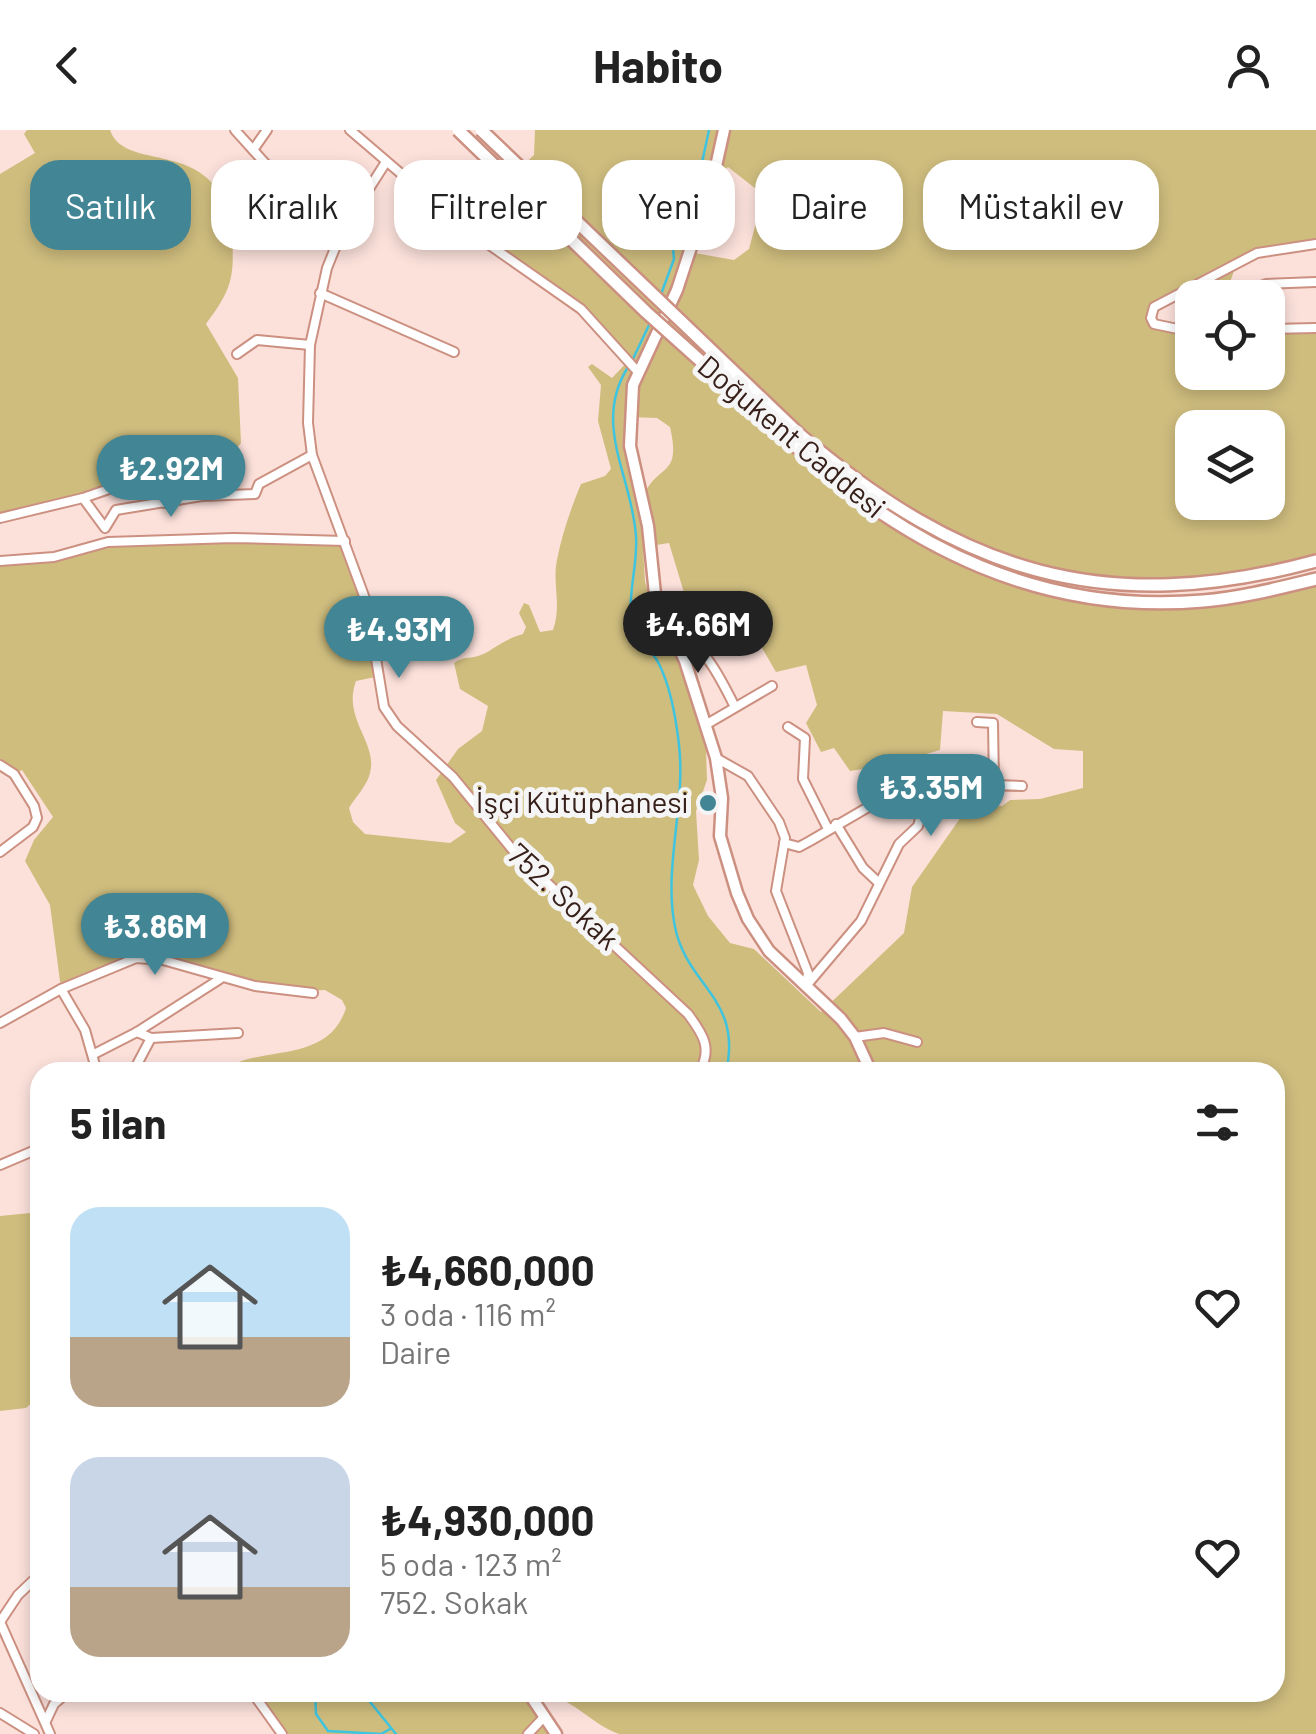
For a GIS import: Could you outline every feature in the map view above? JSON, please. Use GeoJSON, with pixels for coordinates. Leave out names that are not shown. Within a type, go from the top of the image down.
{"type":"FeatureCollection","features":[{"type":"Feature","properties":{"kind":"main road","name":"Doğukent Caddesi"},"geometry":{"type":"LineString","coordinates":[[458,130],[646,312],[796,438],[914,519],[996,559],[1045,574],[1101,584],[1202,584],[1257,577],[1316,561]]}},
{"type":"Feature","properties":{"kind":"main road","name":"Doğukent Caddesi"},"geometry":{"type":"LineString","coordinates":[[481,130],[869,508],[907,532],[977,567],[1041,588],[1100,599],[1168,603],[1224,598],[1316,579]]}},
{"type":"Feature","properties":{"kind":"street"},"geometry":{"type":"LineString","coordinates":[[235,130],[262,160]]}},
{"type":"Feature","properties":{"kind":"street"},"geometry":{"type":"LineString","coordinates":[[253,150],[266,130]]}},
{"type":"Feature","properties":{"kind":"street"},"geometry":{"type":"LineString","coordinates":[[350,130],[498,254],[581,309],[638,372]]}},
{"type":"Feature","properties":{"kind":"street"},"geometry":{"type":"LineString","coordinates":[[724,130],[713,180],[672,303],[638,372],[630,408],[630,446],[648,526],[655,594],[674,632],[716,758],[722,798],[720,836],[737,893],[769,952],[855,1037],[867,1062]]}},
{"type":"Feature","properties":{"kind":"street","name":"752. Sokak"},"geometry":{"type":"LineString","coordinates":[[374,181],[386,162]]}},
{"type":"Feature","properties":{"kind":"street"},"geometry":{"type":"LineString","coordinates":[[1206,280],[1258,253],[1316,244]]}},
{"type":"Feature","properties":{"kind":"street","name":"752. Sokak"},"geometry":{"type":"LineString","coordinates":[[333,250],[310,344],[308,423],[312,455],[367,604],[388,717],[453,777],[516,854],[688,1014],[706,1042],[704,1062]]}},
{"type":"Feature","properties":{"kind":"street"},"geometry":{"type":"LineString","coordinates":[[1285,283],[1316,282]]}},
{"type":"Feature","properties":{"kind":"street"},"geometry":{"type":"LineString","coordinates":[[320,293],[454,352]]}},
{"type":"Feature","properties":{"kind":"street"},"geometry":{"type":"LineString","coordinates":[[1175,296],[1154,307],[1150,318],[1154,324],[1175,328]]}},
{"type":"Feature","properties":{"kind":"street"},"geometry":{"type":"LineString","coordinates":[[1285,329],[1316,328]]}},
{"type":"Feature","properties":{"kind":"street"},"geometry":{"type":"LineString","coordinates":[[237,354],[257,340],[310,344]]}},
{"type":"Feature","properties":{"kind":"street"},"geometry":{"type":"LineString","coordinates":[[105,528],[116,510],[202,496],[254,494],[259,484],[312,455]]}},
{"type":"Feature","properties":{"kind":"street"},"geometry":{"type":"LineString","coordinates":[[0,518],[109,488],[159,456],[165,503]]}},
{"type":"Feature","properties":{"kind":"street"},"geometry":{"type":"LineString","coordinates":[[82,498],[105,528],[108,542]]}},
{"type":"Feature","properties":{"kind":"street"},"geometry":{"type":"LineString","coordinates":[[0,561],[54,557],[71,549],[108,542],[232,538],[345,542]]}},
{"type":"Feature","properties":{"kind":"street"},"geometry":{"type":"LineString","coordinates":[[674,632],[693,641],[706,655],[734,705]]}},
{"type":"Feature","properties":{"kind":"street"},"geometry":{"type":"LineString","coordinates":[[707,724],[772,686]]}},
{"type":"Feature","properties":{"kind":"street"},"geometry":{"type":"LineString","coordinates":[[977,722],[993,723],[994,785]]}},
{"type":"Feature","properties":{"kind":"street"},"geometry":{"type":"LineString","coordinates":[[788,726],[806,738],[803,778],[832,826],[879,883]]}},
{"type":"Feature","properties":{"kind":"street"},"geometry":{"type":"LineString","coordinates":[[716,758],[748,776],[779,822],[784,844],[776,892],[808,972],[806,986]]}},
{"type":"Feature","properties":{"kind":"street"},"geometry":{"type":"LineString","coordinates":[[0,765],[11,773],[37,818],[33,826],[0,852]]}},
{"type":"Feature","properties":{"kind":"street"},"geometry":{"type":"LineString","coordinates":[[784,844],[798,847],[893,790],[928,784],[1022,786]]}},
{"type":"Feature","properties":{"kind":"street"},"geometry":{"type":"LineString","coordinates":[[806,986],[860,921],[899,844],[921,820],[909,787]]}},
{"type":"Feature","properties":{"kind":"street"},"geometry":{"type":"LineString","coordinates":[[1,1020],[61,989],[136,958],[163,960],[220,978],[313,992]]}},
{"type":"Feature","properties":{"kind":"street"},"geometry":{"type":"LineString","coordinates":[[94,1054],[137,1032],[220,978]]}},
{"type":"Feature","properties":{"kind":"street"},"geometry":{"type":"LineString","coordinates":[[61,989],[78,1014],[95,1062]]}},
{"type":"Feature","properties":{"kind":"street"},"geometry":{"type":"LineString","coordinates":[[137,1032],[152,1038],[238,1034]]}},
{"type":"Feature","properties":{"kind":"street"},"geometry":{"type":"LineString","coordinates":[[855,1037],[884,1034],[917,1042]]}},
{"type":"Feature","properties":{"kind":"street"},"geometry":{"type":"LineString","coordinates":[[139,1062],[152,1038]]}},
{"type":"Feature","properties":{"kind":"street"},"geometry":{"type":"LineString","coordinates":[[0,1164],[30,1152]]}},
{"type":"Feature","properties":{"kind":"street"},"geometry":{"type":"LineString","coordinates":[[30,1584],[0,1622],[30,1687]]}},
{"type":"Feature","properties":{"kind":"street"},"geometry":{"type":"LineString","coordinates":[[37,1702],[50,1734]]}},
{"type":"Feature","properties":{"kind":"street"},"geometry":{"type":"LineString","coordinates":[[46,1721],[56,1702]]}},
{"type":"Feature","properties":{"kind":"street"},"geometry":{"type":"LineString","coordinates":[[259,1702],[282,1734]]}},
{"type":"Feature","properties":{"kind":"street"},"geometry":{"type":"LineString","coordinates":[[535,1702],[556,1734]]}},
{"type":"Feature","properties":{"kind":"street"},"geometry":{"type":"LineString","coordinates":[[0,1713],[34,1734]]}},
{"type":"Feature","properties":{"kind":"street"},"geometry":{"type":"LineString","coordinates":[[528,1734],[545,1716]]}},
{"type":"Feature","properties":{"kind":"shaded area"},"geometry":{"type":"Polygon","coordinates":[[[27,130],[110,130],[120,144],[135,152],[170,160],[30,160],[30,250],[191,250],[191,168],[211,182],[211,250],[232,250],[233,265],[226,294],[206,324],[238,378],[241,443],[234,452],[159,456],[109,489],[0,518],[0,174],[35,153],[24,134],[27,130]]]}},
{"type":"Feature","properties":{"kind":"shaded area"},"geometry":{"type":"Polygon","coordinates":[[[535,130],[1316,130],[1316,244],[1269,250],[1236,266],[1231,280],[1175,280],[1175,298],[1165,299],[1154,307],[1154,324],[1175,330],[1175,390],[1285,390],[1285,329],[1316,328],[1316,561],[1257,577],[1101,584],[955,542],[790,426],[782,434],[835,482],[949,555],[1099,599],[1204,601],[1316,579],[1316,1734],[619,1734],[567,1702],[1285,1702],[1285,1062],[239,1062],[307,1047],[323,1039],[337,1026],[346,1008],[342,1000],[325,990],[293,992],[148,957],[61,989],[50,905],[25,861],[34,840],[53,817],[22,770],[14,774],[0,765],[0,561],[167,539],[344,543],[367,604],[380,676],[356,681],[353,695],[356,719],[371,762],[367,782],[349,808],[353,822],[365,834],[450,843],[466,832],[455,823],[436,780],[458,749],[482,731],[488,706],[460,689],[454,663],[523,634],[526,627],[519,613],[524,603],[529,605],[540,632],[553,630],[557,560],[570,512],[581,484],[605,476],[611,469],[598,421],[601,385],[588,367],[592,364],[612,378],[629,360],[581,309],[497,250],[582,250],[582,160],[529,160],[534,155],[535,130]],[[602,160],[602,250],[690,250],[734,260],[749,249],[755,226],[755,250],[903,250],[903,160],[755,160],[755,188],[735,172],[735,160],[602,160]],[[630,417],[642,499],[673,455],[670,427],[657,418],[630,417]],[[669,543],[643,547],[645,582],[656,617],[679,664],[706,750],[707,780],[696,811],[699,860],[693,885],[708,916],[730,943],[754,949],[821,1012],[904,933],[912,887],[961,817],[978,807],[1002,806],[1010,800],[1040,799],[1083,788],[1083,751],[1054,749],[997,714],[943,711],[940,750],[850,771],[834,748],[821,752],[806,723],[817,705],[806,665],[776,672],[762,648],[748,654],[742,645],[735,647],[724,633],[716,638],[685,596],[669,543]]]}},
{"type":"Feature","properties":{"kind":"shaded area"},"geometry":{"type":"Polygon","coordinates":[[[30,1213],[30,1405],[0,1411],[0,1216],[30,1213]]]}},
{"type":"Feature","properties":{"kind":"shaded area"},"geometry":{"type":"Polygon","coordinates":[[[259,1702],[534,1702],[556,1734],[282,1734],[259,1702]]]}},
{"type":"Feature","properties":{"kind":"waterway"},"geometry":{"type":"LineString","coordinates":[[660,297],[674,259],[671,226],[697,186],[709,130]]}},
{"type":"Feature","properties":{"kind":"waterway"},"geometry":{"type":"LineString","coordinates":[[632,361],[650,323]]}},
{"type":"Feature","properties":{"kind":"waterway"},"geometry":{"type":"LineString","coordinates":[[628,367],[618,388],[614,430],[636,536],[631,619],[667,683],[678,735],[680,790],[672,882],[675,927],[690,965],[720,1009],[727,1027],[727,1062]]}},
{"type":"Feature","properties":{"kind":"waterway"},"geometry":{"type":"LineString","coordinates":[[315,1702],[316,1714],[328,1731],[381,1734],[390,1729]]}},
{"type":"Feature","properties":{"kind":"waterway"},"geometry":{"type":"LineString","coordinates":[[370,1702],[396,1734]]}},
{"type":"Feature","properties":{"kind":"place","name":"İşçi Kütüphanesi"},"geometry":{"type":"Point","coordinates":[708,803]}}]}
